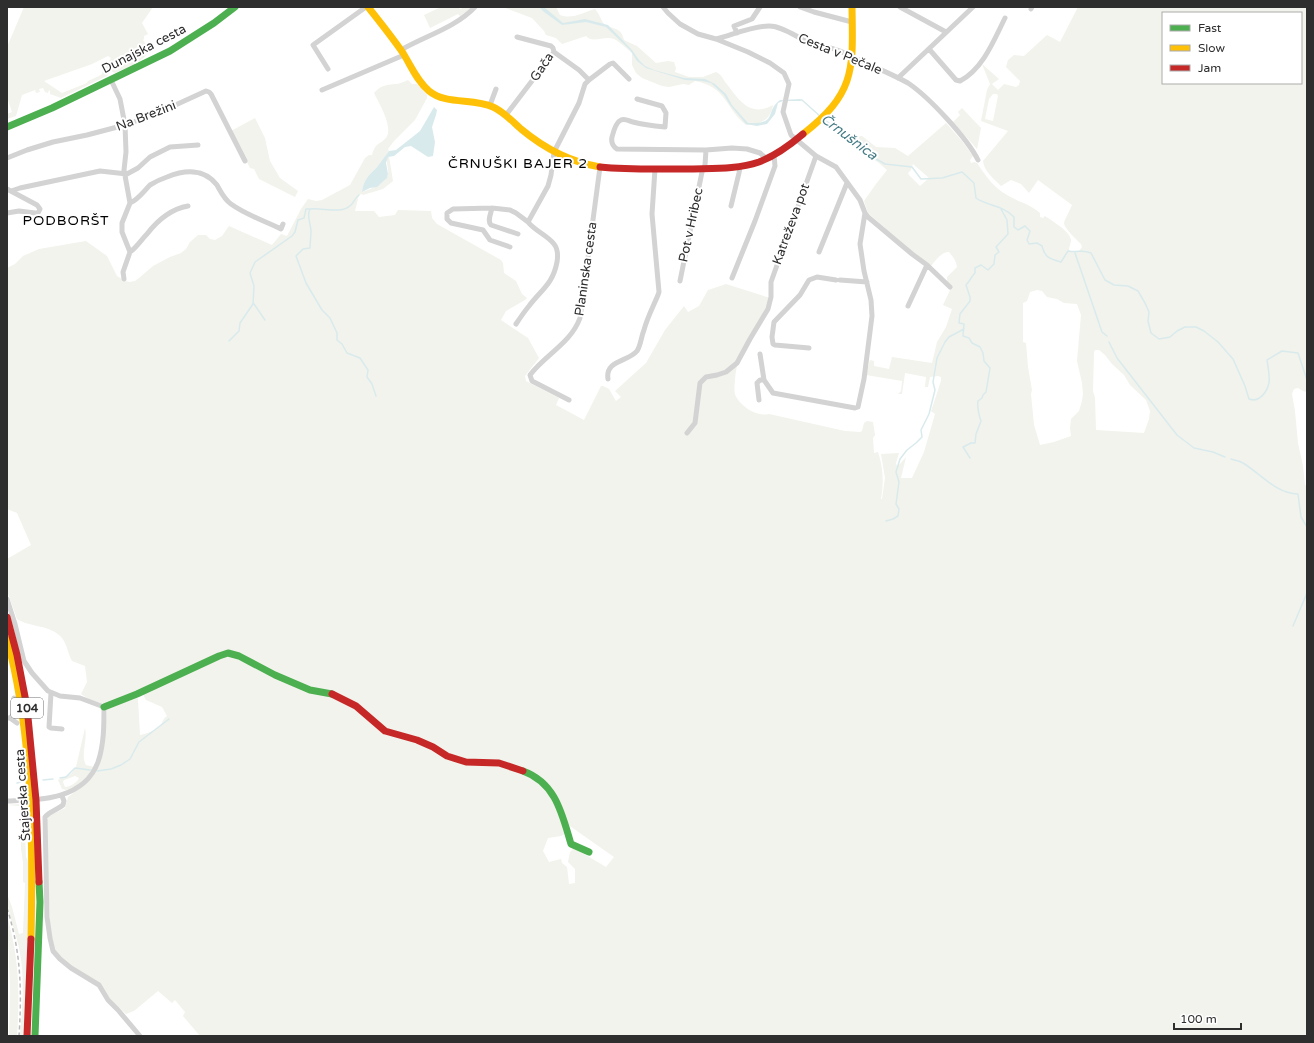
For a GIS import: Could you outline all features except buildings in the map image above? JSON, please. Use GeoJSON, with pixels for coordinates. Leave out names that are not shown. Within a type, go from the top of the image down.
{"type":"FeatureCollection","features":[{"type":"Feature","properties":{"kind":"street","name":"Dunajska cesta"},"geometry":{"type":"LineString","coordinates":[[7,127],[167,53],[194,38],[235,7]]}},
{"type":"Feature","properties":{"kind":"street"},"geometry":{"type":"LineString","coordinates":[[328,69],[313,45],[367,7],[402,52],[421,84],[432,93],[447,99],[473,101],[490,105],[506,115],[536,140],[554,152],[573,160],[614,169],[740,167],[753,164],[774,155],[796,140],[823,118],[835,105],[849,76],[852,57],[852,7]]}},
{"type":"Feature","properties":{"kind":"street"},"geometry":{"type":"LineString","coordinates":[[322,90],[402,52],[450,25],[475,7]]}},
{"type":"Feature","properties":{"kind":"street"},"geometry":{"type":"LineString","coordinates":[[663,7],[668,14],[687,28],[698,34],[716,39],[748,52],[770,63],[784,74],[789,84],[785,100],[784,115],[789,130],[796,140],[816,156],[836,167],[860,200],[865,213],[912,254],[927,265],[950,287]]}},
{"type":"Feature","properties":{"kind":"street"},"geometry":{"type":"LineString","coordinates":[[736,33],[734,26],[752,19],[760,7]]}},
{"type":"Feature","properties":{"kind":"street"},"geometry":{"type":"LineString","coordinates":[[800,7],[852,22]]}},
{"type":"Feature","properties":{"kind":"street"},"geometry":{"type":"LineString","coordinates":[[900,7],[946,32]]}},
{"type":"Feature","properties":{"kind":"street"},"geometry":{"type":"LineString","coordinates":[[898,78],[973,7]]}},
{"type":"Feature","properties":{"kind":"street"},"geometry":{"type":"LineString","coordinates":[[929,49],[956,80],[962,80],[976,68],[982,60],[1005,18]]}},
{"type":"Feature","properties":{"kind":"street","name":"Cesta v Pečale"},"geometry":{"type":"LineString","coordinates":[[716,39],[763,27],[774,27],[808,41],[831,47],[846,53],[898,78],[917,90],[968,143],[978,160]]}},
{"type":"Feature","properties":{"kind":"street","name":"Gača"},"geometry":{"type":"LineString","coordinates":[[506,115],[554,52],[551,46],[517,37]]}},
{"type":"Feature","properties":{"kind":"street"},"geometry":{"type":"LineString","coordinates":[[554,52],[579,70],[589,80]]}},
{"type":"Feature","properties":{"kind":"street"},"geometry":{"type":"LineString","coordinates":[[528,222],[548,186],[554,152],[580,104],[585,84],[613,63],[629,79]]}},
{"type":"Feature","properties":{"kind":"street"},"geometry":{"type":"LineString","coordinates":[[111,80],[120,99],[125,125],[125,174],[130,203],[122,223],[122,232],[130,252]]}},
{"type":"Feature","properties":{"kind":"street"},"geometry":{"type":"LineString","coordinates":[[490,105],[496,88]]}},
{"type":"Feature","properties":{"kind":"street","name":"Na Brežini"},"geometry":{"type":"LineString","coordinates":[[7,158],[53,142],[87,136],[125,125],[158,113],[206,90],[211,94],[245,160]]}},
{"type":"Feature","properties":{"kind":"street"},"geometry":{"type":"LineString","coordinates":[[636,99],[662,106],[666,113],[665,127],[621,120],[618,123],[612,137],[612,143],[616,148],[706,150],[732,148],[747,149],[760,153],[767,159]]}},
{"type":"Feature","properties":{"kind":"street","name":"Dunajska cesta"},"geometry":{"type":"LineString","coordinates":[[7,124],[59,103]]}},
{"type":"Feature","properties":{"kind":"street"},"geometry":{"type":"LineString","coordinates":[[9,190],[100,171],[125,174],[138,168],[150,157],[170,147],[198,145]]}},
{"type":"Feature","properties":{"kind":"street","name":"Pot v Hribec"},"geometry":{"type":"LineString","coordinates":[[680,281],[704,168],[706,150]]}},
{"type":"Feature","properties":{"kind":"street"},"geometry":{"type":"LineString","coordinates":[[732,278],[775,166],[774,155]]}},
{"type":"Feature","properties":{"kind":"street","name":"Katreževa pot"},"geometry":{"type":"LineString","coordinates":[[687,433],[695,423],[700,383],[706,377],[726,372],[735,366],[766,313],[770,302],[771,282],[816,156]]}},
{"type":"Feature","properties":{"kind":"street","name":"Planinska cesta"},"geometry":{"type":"LineString","coordinates":[[569,400],[532,381],[530,375],[536,367],[560,346],[574,329],[580,318],[600,167]]}},
{"type":"Feature","properties":{"kind":"street"},"geometry":{"type":"LineString","coordinates":[[731,206],[740,167]]}},
{"type":"Feature","properties":{"kind":"street"},"geometry":{"type":"LineString","coordinates":[[608,380],[608,373],[611,367],[637,351],[659,292],[652,214],[655,169]]}},
{"type":"Feature","properties":{"kind":"street"},"geometry":{"type":"LineString","coordinates":[[130,203],[136,200],[150,186],[162,179],[177,173],[197,172],[209,176],[218,186],[226,200],[238,208],[281,229],[283,224]]}},
{"type":"Feature","properties":{"kind":"street"},"geometry":{"type":"LineString","coordinates":[[819,252],[847,183]]}},
{"type":"Feature","properties":{"kind":"street"},"geometry":{"type":"LineString","coordinates":[[7,213],[19,211],[35,213],[39,211],[39,207],[37,205],[9,190]]}},
{"type":"Feature","properties":{"kind":"street"},"geometry":{"type":"LineString","coordinates":[[124,279],[123,272],[130,252],[135,249],[150,229],[160,220],[176,210],[188,206]]}},
{"type":"Feature","properties":{"kind":"street"},"geometry":{"type":"LineString","coordinates":[[492,208],[489,223],[518,234]]}},
{"type":"Feature","properties":{"kind":"street"},"geometry":{"type":"LineString","coordinates":[[510,247],[490,240],[483,230],[451,223],[447,219],[447,213],[454,209],[492,208],[513,211],[554,244],[557,251],[555,272],[551,280],[516,324]]}},
{"type":"Feature","properties":{"kind":"street"},"geometry":{"type":"LineString","coordinates":[[760,354],[764,380],[775,393],[855,408],[858,407],[864,379],[872,316],[871,300],[860,244],[865,213]]}},
{"type":"Feature","properties":{"kind":"street"},"geometry":{"type":"LineString","coordinates":[[908,306],[927,265]]}},
{"type":"Feature","properties":{"kind":"street"},"geometry":{"type":"LineString","coordinates":[[809,348],[775,345],[772,344],[772,342],[774,322],[800,294],[809,280],[817,277],[867,282]]}},
{"type":"Feature","properties":{"kind":"street"},"geometry":{"type":"LineString","coordinates":[[759,400],[757,383],[760,380],[764,380]]}},
{"type":"Feature","properties":{"kind":"street"},"geometry":{"type":"LineString","coordinates":[[7,599],[24,661],[32,673],[52,693],[60,696],[80,698],[104,707],[137,694],[218,656],[228,653],[239,656],[275,675],[310,690],[334,694],[342,698],[356,706],[385,731],[417,740],[433,747],[447,756],[462,761],[476,763],[499,763],[528,773],[544,783],[555,798],[560,807],[571,844],[589,852]]}},
{"type":"Feature","properties":{"kind":"street","name":"Štajerska cesta"},"geometry":{"type":"LineString","coordinates":[[7,617],[17,655],[27,707],[40,902],[35,1036]]}},
{"type":"Feature","properties":{"kind":"street","name":"Štajerska cesta"},"geometry":{"type":"LineString","coordinates":[[7,639],[20,705],[33,800],[32,945],[27,1036]]}},
{"type":"Feature","properties":{"kind":"street"},"geometry":{"type":"LineString","coordinates":[[52,693],[49,727],[62,729]]}},
{"type":"Feature","properties":{"kind":"street"},"geometry":{"type":"LineString","coordinates":[[8,718],[18,722],[14,698]]}},
{"type":"Feature","properties":{"kind":"street"},"geometry":{"type":"LineString","coordinates":[[7,801],[33,800],[62,796],[73,791],[83,783],[91,775],[98,764],[104,734],[104,707]]}},
{"type":"Feature","properties":{"kind":"street"},"geometry":{"type":"LineString","coordinates":[[8,718],[16,712]]}},
{"type":"Feature","properties":{"kind":"street"},"geometry":{"type":"LineString","coordinates":[[62,796],[64,801],[63,805],[45,817],[47,917],[53,951],[71,968],[99,986],[108,1000],[140,1036]]}},
{"type":"Feature","properties":{"kind":"shaded area"},"geometry":{"type":"Polygon","coordinates":[[[24,7],[153,7],[142,23],[148,34],[144,36],[143,40],[146,45],[147,52],[143,59],[115,73],[111,71],[107,76],[61,98],[50,94],[49,90],[48,93],[45,92],[43,88],[39,89],[40,92],[36,93],[35,90],[22,95],[16,116],[7,119],[7,114],[12,112],[7,97],[7,47],[24,7]],[[108,56],[92,64],[44,81],[62,93],[87,83],[88,81],[101,75],[111,58],[108,56]]]}},
{"type":"Feature","properties":{"kind":"shaded area"},"geometry":{"type":"Polygon","coordinates":[[[441,7],[458,7],[460,9],[465,7],[473,7],[460,16],[458,14],[430,28],[424,15],[441,7]]]}},
{"type":"Feature","properties":{"kind":"shaded area"},"geometry":{"type":"Polygon","coordinates":[[[503,7],[556,7],[560,15],[569,17],[595,9],[606,26],[618,30],[623,35],[624,40],[637,46],[656,63],[668,61],[674,62],[676,68],[675,72],[689,77],[703,77],[716,72],[721,75],[741,101],[746,105],[751,108],[758,109],[773,105],[772,110],[770,115],[764,121],[746,125],[720,93],[706,84],[695,81],[689,85],[683,84],[669,87],[662,86],[642,78],[636,73],[632,65],[632,53],[614,39],[592,39],[586,36],[562,44],[556,38],[546,35],[532,18],[503,7]]]}},
{"type":"Feature","properties":{"kind":"shaded area","name":"Črnušnica"},"geometry":{"type":"Polygon","coordinates":[[[539,7],[544,7],[563,23],[585,19],[608,25],[645,66],[654,70],[684,78],[705,79],[715,84],[726,94],[732,105],[748,123],[764,122],[770,116],[775,104],[780,100],[801,99],[800,101],[783,101],[778,103],[775,114],[767,124],[757,126],[746,124],[730,105],[724,95],[711,83],[685,80],[646,68],[637,61],[630,50],[606,27],[586,22],[562,25],[539,7]]]}},
{"type":"Feature","properties":{"kind":"shaded area"},"geometry":{"type":"Polygon","coordinates":[[[1078,7],[1307,7],[1307,392],[1298,388],[1294,389],[1292,394],[1298,443],[1305,485],[1307,486],[1307,1036],[200,1036],[183,1016],[185,1012],[175,1000],[172,1003],[158,991],[134,1011],[126,1014],[110,999],[100,983],[81,972],[56,954],[50,924],[46,821],[49,816],[65,808],[68,797],[84,785],[98,768],[104,748],[107,709],[137,696],[140,735],[151,732],[161,725],[167,716],[162,707],[146,700],[142,693],[227,654],[239,657],[271,674],[310,691],[332,694],[338,697],[356,708],[381,731],[409,738],[456,761],[472,765],[494,764],[532,777],[541,783],[558,809],[565,834],[548,838],[543,851],[549,862],[561,859],[562,863],[567,867],[569,884],[575,883],[575,869],[568,862],[570,852],[573,849],[606,867],[614,857],[567,824],[562,807],[556,796],[548,785],[533,773],[499,761],[458,758],[423,741],[382,728],[357,706],[338,693],[308,687],[287,679],[239,654],[229,651],[220,654],[112,703],[101,703],[90,700],[81,694],[87,682],[85,666],[72,661],[64,640],[52,630],[28,624],[17,619],[7,591],[7,559],[31,545],[17,513],[7,509],[7,268],[15,264],[23,256],[39,249],[86,241],[107,256],[117,276],[130,282],[135,281],[153,266],[181,253],[198,235],[206,235],[210,239],[215,240],[222,236],[229,226],[272,245],[281,234],[287,236],[308,199],[316,201],[322,200],[350,185],[365,158],[372,155],[376,146],[386,138],[388,134],[385,116],[374,93],[383,86],[408,80],[412,84],[417,84],[427,95],[427,98],[415,120],[394,141],[388,149],[389,151],[367,178],[362,192],[377,186],[387,177],[387,158],[389,156],[393,181],[383,189],[359,195],[355,211],[374,211],[379,217],[395,215],[398,210],[431,211],[432,218],[437,224],[501,260],[503,263],[504,273],[516,281],[522,294],[527,298],[506,311],[501,320],[528,338],[539,358],[525,376],[526,381],[559,398],[556,405],[584,420],[601,386],[609,389],[616,401],[621,397],[615,391],[646,363],[665,330],[684,306],[688,312],[699,306],[708,290],[726,284],[770,298],[764,315],[742,350],[736,369],[736,397],[744,406],[756,413],[769,414],[845,431],[860,432],[862,431],[864,423],[867,421],[873,422],[875,435],[873,438],[874,453],[878,452],[882,469],[882,499],[885,478],[881,454],[899,453],[896,463],[897,466],[906,457],[901,478],[912,478],[924,452],[935,414],[931,411],[941,377],[930,377],[928,387],[925,387],[926,377],[905,373],[902,394],[898,394],[901,391],[902,381],[866,375],[870,360],[874,361],[874,366],[889,369],[892,357],[932,363],[937,342],[946,327],[952,309],[943,305],[952,286],[947,281],[947,277],[957,267],[955,260],[949,252],[941,255],[931,266],[868,213],[864,201],[887,170],[856,146],[856,140],[862,136],[876,147],[895,148],[908,156],[946,123],[973,156],[970,160],[971,163],[977,163],[998,189],[1036,210],[1040,213],[1040,217],[1043,218],[1045,216],[1060,226],[1068,233],[1070,237],[1071,240],[1069,250],[1073,252],[1079,251],[1082,247],[1081,244],[1068,231],[1064,223],[1072,205],[1038,180],[1029,193],[1021,184],[1011,180],[1001,186],[992,178],[983,161],[1008,131],[981,121],[987,90],[990,84],[982,64],[999,79],[992,84],[998,90],[1004,84],[1016,87],[1019,85],[1020,81],[1006,67],[1008,60],[1014,55],[1024,56],[1047,35],[1060,42],[1078,7]],[[993,94],[989,99],[985,119],[993,121],[998,96],[997,94],[993,94]],[[913,164],[908,173],[920,186],[929,178],[913,164]],[[1037,290],[1030,292],[1027,301],[1023,303],[1023,342],[1026,343],[1032,390],[1031,394],[1034,425],[1040,445],[1071,436],[1071,419],[1079,411],[1083,394],[1077,361],[1081,315],[1077,304],[1064,303],[1057,299],[1047,297],[1042,291],[1037,290]],[[1095,350],[1093,391],[1095,398],[1096,430],[1144,433],[1150,411],[1146,400],[1130,385],[1124,375],[1105,355],[1099,350],[1095,350]]]}},
{"type":"Feature","properties":{"kind":"shaded area"},"geometry":{"type":"Polygon","coordinates":[[[434,107],[437,110],[432,127],[435,142],[433,156],[428,157],[411,146],[405,147],[394,156],[388,157],[386,163],[388,174],[387,178],[377,187],[370,188],[362,192],[367,178],[389,151],[396,150],[420,131],[434,107]]]}},
{"type":"Feature","properties":{"kind":"shaded area"},"geometry":{"type":"Polygon","coordinates":[[[962,108],[981,128],[977,149],[953,122],[960,115],[958,112],[962,108]]]}},
{"type":"Feature","properties":{"kind":"shaded area"},"geometry":{"type":"Polygon","coordinates":[[[255,118],[265,138],[270,161],[280,178],[298,191],[295,197],[259,179],[254,169],[250,168],[231,131],[255,118]]]}},
{"type":"Feature","properties":{"kind":"shaded area"},"geometry":{"type":"Polygon","coordinates":[[[85,728],[86,737],[84,761],[86,765],[94,767],[76,786],[67,790],[62,789],[58,780],[71,774],[76,767],[85,728]],[[75,776],[64,780],[63,782],[65,787],[74,784],[79,778],[75,776]]]}},
{"type":"Feature","properties":{"kind":"shaded area"},"geometry":{"type":"Polygon","coordinates":[[[21,804],[24,808],[26,858],[30,872],[24,1036],[20,1036],[23,994],[22,963],[7,901],[7,894],[19,934],[23,933],[25,883],[23,882],[20,806],[7,805],[21,804]]]}},
{"type":"Feature","properties":{"kind":"shaded area"},"geometry":{"type":"Polygon","coordinates":[[[7,916],[14,946],[18,975],[17,1036],[9,1036],[10,986],[7,916]]]}},
{"type":"Feature","properties":{"kind":"waterway","name":"Črnušnica"},"geometry":{"type":"LineString","coordinates":[[799,100],[802,100],[821,117]]}},
{"type":"Feature","properties":{"kind":"waterway","name":"Črnušnica"},"geometry":{"type":"LineString","coordinates":[[824,119],[871,156],[885,164],[912,167],[921,179],[942,178],[962,172],[974,183],[976,198],[1010,213],[1014,217],[1014,227],[1018,230],[1025,226],[1030,231],[1027,240],[1029,244],[1037,243],[1042,246],[1046,256],[1051,259],[1061,262],[1068,251],[1085,251],[1091,253],[1105,280],[1114,285],[1128,286],[1138,291],[1149,312],[1148,321],[1151,333],[1159,339],[1170,337],[1185,327],[1196,327],[1204,331],[1218,342],[1233,359],[1249,399],[1253,400],[1262,396],[1269,383],[1267,360],[1282,351],[1298,353],[1307,380]]}},
{"type":"Feature","properties":{"kind":"waterway"},"geometry":{"type":"LineString","coordinates":[[359,195],[351,205],[342,210],[310,209],[308,214],[311,231],[310,248],[303,249],[296,256],[306,283],[322,310],[330,318],[337,333],[337,340],[342,344],[347,353],[360,358],[368,370],[367,377],[372,384],[376,396]]}},
{"type":"Feature","properties":{"kind":"waterway"},"geometry":{"type":"LineString","coordinates":[[229,341],[239,331],[240,323],[253,304],[254,286],[250,273],[255,262],[292,236],[295,232],[298,220],[304,218],[306,209],[310,209]]}},
{"type":"Feature","properties":{"kind":"waterway"},"geometry":{"type":"LineString","coordinates":[[970,458],[963,447],[971,443],[975,443],[976,434],[981,421],[978,411],[978,401],[986,392],[990,368],[984,361],[983,353],[980,347],[972,343],[969,338],[963,336],[964,324],[959,323],[960,314],[970,301],[966,285],[975,273],[975,268],[981,265],[988,270],[994,264],[995,255],[999,252],[996,247],[1008,234],[1007,220],[1001,209]]}},
{"type":"Feature","properties":{"kind":"waterway"},"geometry":{"type":"LineString","coordinates":[[1075,253],[1102,332],[1107,336]]}},
{"type":"Feature","properties":{"kind":"waterway"},"geometry":{"type":"LineString","coordinates":[[254,304],[265,320]]}},
{"type":"Feature","properties":{"kind":"waterway"},"geometry":{"type":"LineString","coordinates":[[886,521],[898,516],[899,509],[896,504],[899,482],[896,472],[900,459],[907,450],[922,437],[921,430],[929,414],[935,390],[933,382],[937,358],[949,337],[964,329]]}},
{"type":"Feature","properties":{"kind":"waterway"},"geometry":{"type":"LineString","coordinates":[[1109,342],[1117,358],[1177,435],[1194,448],[1213,452],[1225,457]]}},
{"type":"Feature","properties":{"kind":"waterway"},"geometry":{"type":"LineString","coordinates":[[1231,459],[1239,461],[1250,467],[1275,487],[1290,493],[1298,494],[1301,517],[1307,527]]}},
{"type":"Feature","properties":{"kind":"waterway"},"geometry":{"type":"LineString","coordinates":[[1293,626],[1307,593]]}},
{"type":"Feature","properties":{"kind":"waterway"},"geometry":{"type":"LineString","coordinates":[[97,771],[111,769],[130,759],[139,742],[169,719]]}},
{"type":"Feature","properties":{"kind":"waterway"},"geometry":{"type":"LineString","coordinates":[[60,778],[66,777],[75,768],[90,770]]}},
{"type":"Feature","properties":{"kind":"waterway"},"geometry":{"type":"LineString","coordinates":[[43,780],[53,779]]}},
{"type":"Feature","properties":{"kind":"waterway"},"geometry":{"type":"LineString","coordinates":[[17,783],[21,782]]}},
{"type":"Feature","properties":{"kind":"railway"},"geometry":{"type":"LineString","coordinates":[[7,908],[12,924],[18,956],[20,987],[19,1036]]}},
{"type":"Feature","properties":{"kind":"traffic: fast"},"geometry":{"type":"LineString","coordinates":[[7,127],[52,108],[170,51],[214,23],[235,7]]}},
{"type":"Feature","properties":{"kind":"traffic: fast"},"geometry":{"type":"LineString","coordinates":[[104,707],[137,694],[228,653],[239,656],[275,675],[310,690],[332,694]]}},
{"type":"Feature","properties":{"kind":"traffic: fast"},"geometry":{"type":"LineString","coordinates":[[523,771],[534,776],[550,791],[561,811],[571,844],[589,852]]}},
{"type":"Feature","properties":{"kind":"traffic: fast"},"geometry":{"type":"LineString","coordinates":[[35,1036],[40,902],[39,882]]}},
{"type":"Feature","properties":{"kind":"traffic: slow"},"geometry":{"type":"LineString","coordinates":[[368,7],[390,35],[418,78],[429,91],[443,98],[485,104],[493,107],[504,114],[539,143],[558,154],[578,162],[600,167]]}},
{"type":"Feature","properties":{"kind":"traffic: slow"},"geometry":{"type":"LineString","coordinates":[[803,134],[833,106],[842,92],[848,78],[852,47],[852,7]]}},
{"type":"Feature","properties":{"kind":"traffic: slow"},"geometry":{"type":"LineString","coordinates":[[7,639],[16,676],[27,750],[30,788],[32,864],[31,939]]}},
{"type":"Feature","properties":{"kind":"traffic: jam"},"geometry":{"type":"LineString","coordinates":[[600,167],[664,169],[723,168],[750,165],[771,157],[803,134]]}},
{"type":"Feature","properties":{"kind":"traffic: jam"},"geometry":{"type":"LineString","coordinates":[[7,617],[17,655],[27,707],[36,800],[39,882]]}},
{"type":"Feature","properties":{"kind":"traffic: jam"},"geometry":{"type":"LineString","coordinates":[[332,694],[356,706],[385,731],[417,740],[433,747],[447,756],[466,762],[499,763],[523,771]]}},
{"type":"Feature","properties":{"kind":"traffic: jam"},"geometry":{"type":"LineString","coordinates":[[27,1036],[31,939]]}},
{"type":"Feature","properties":{"kind":"district","name":"ČRNUŠKI BAJER 2"},"geometry":{"type":"Point","coordinates":[518,163]}},
{"type":"Feature","properties":{"kind":"district","name":"PODBORŠT"},"geometry":{"type":"Point","coordinates":[66,220]}}]}
